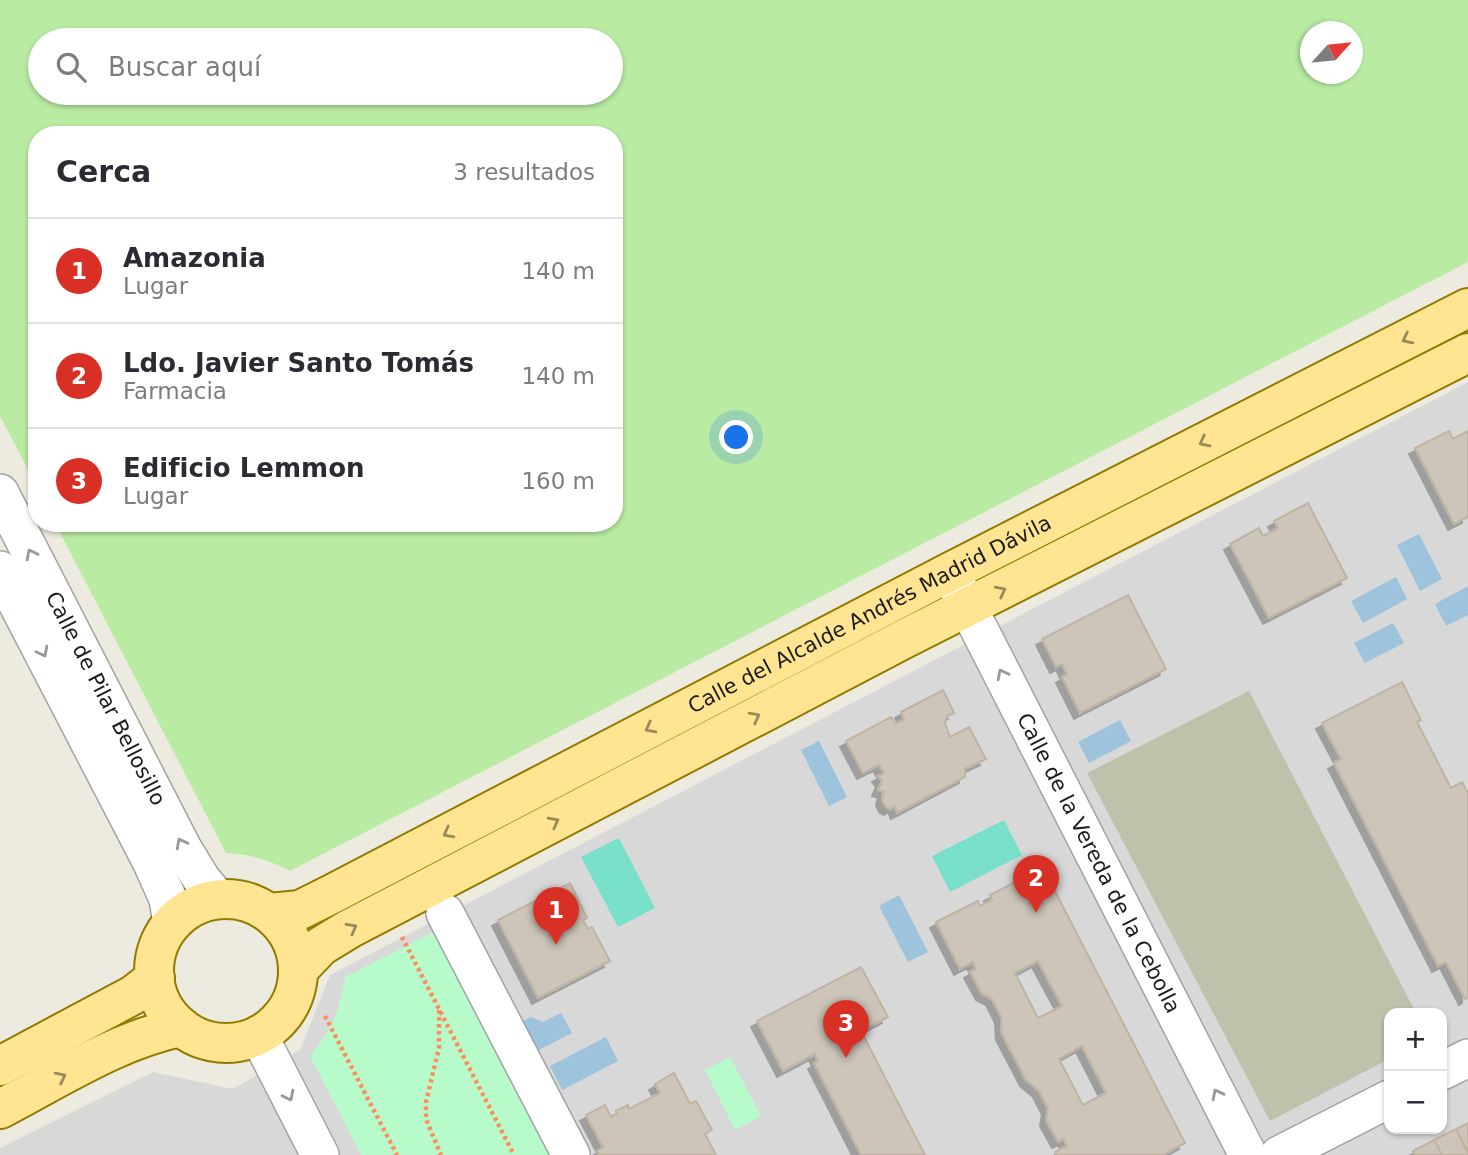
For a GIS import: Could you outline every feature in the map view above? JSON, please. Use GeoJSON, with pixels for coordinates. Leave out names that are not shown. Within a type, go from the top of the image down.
{"type":"FeatureCollection","features":[{"type":"Feature","properties":{"kind":"main road","name":"Calle del Alcalde Andrés Madrid Dávila"},"geometry":{"type":"LineString","coordinates":[[270,913],[300,910],[332,894],[950,572],[1468,308]]}},
{"type":"Feature","properties":{"kind":"main road","name":"Calle del Alcalde Andrés Madrid Dávila"},"geometry":{"type":"LineString","coordinates":[[299,969],[321,946],[349,929],[968,608],[1468,353]]}},
{"type":"Feature","properties":{"kind":"main road"},"geometry":{"type":"LineString","coordinates":[[218,899],[245,902],[270,913],[285,929],[295,948],[299,969],[297,985],[288,1008],[272,1027],[259,1036],[243,1041],[219,1042],[195,1036],[181,1027],[168,1013],[159,996],[155,978],[156,958],[172,923],[185,912],[218,899]]}},
{"type":"Feature","properties":{"kind":"main road"},"geometry":{"type":"LineString","coordinates":[[0,1066],[134,995],[155,978]]}},
{"type":"Feature","properties":{"kind":"main road"},"geometry":{"type":"LineString","coordinates":[[0,1109],[121,1046],[154,1033],[181,1027]]}},
{"type":"Feature","properties":{"kind":"street","name":"Calle de Pilar Bellosillo"},"geometry":{"type":"LineString","coordinates":[[0,493],[183,847],[202,880],[218,899]]}},
{"type":"Feature","properties":{"kind":"street","name":"Calle de Pilar Bellosillo"},"geometry":{"type":"LineString","coordinates":[[0,570],[152,863],[167,899],[172,923]]}},
{"type":"Feature","properties":{"kind":"street","name":"Calle de la Vereda de la Cebolla"},"geometry":{"type":"LineString","coordinates":[[950,572],[1248,1155]]}},
{"type":"Feature","properties":{"kind":"street"},"geometry":{"type":"LineString","coordinates":[[445,913],[571,1155]]}},
{"type":"Feature","properties":{"kind":"street"},"geometry":{"type":"LineString","coordinates":[[259,1036],[320,1155]]}},
{"type":"Feature","properties":{"kind":"street"},"geometry":{"type":"LineString","coordinates":[[1447,1068],[1468,1058]]}},
{"type":"Feature","properties":{"kind":"street"},"geometry":{"type":"LineString","coordinates":[[1279,1155],[1384,1101]]}},
{"type":"Feature","properties":{"kind":"path"},"geometry":{"type":"LineString","coordinates":[[402,936],[514,1155]]}},
{"type":"Feature","properties":{"kind":"path"},"geometry":{"type":"LineString","coordinates":[[439,1009],[439,1048],[426,1102],[426,1119],[441,1155]]}},
{"type":"Feature","properties":{"kind":"path"},"geometry":{"type":"LineString","coordinates":[[325,1016],[397,1155]]}},
{"type":"Feature","properties":{"kind":"shaded area"},"geometry":{"type":"Polygon","coordinates":[[[1468,382],[1468,1155],[0,1155],[0,1148],[153,1072],[233,1089],[300,1050],[330,975],[1468,382]]]}},
{"type":"Feature","properties":{"kind":"shaded area"},"geometry":{"type":"Polygon","coordinates":[[[1419,534],[1442,579],[1420,591],[1397,545],[1419,534]]]}},
{"type":"Feature","properties":{"kind":"shaded area"},"geometry":{"type":"Polygon","coordinates":[[[1396,577],[1407,599],[1363,623],[1351,601],[1396,577]]]}},
{"type":"Feature","properties":{"kind":"shaded area"},"geometry":{"type":"Polygon","coordinates":[[[1468,586],[1468,615],[1446,626],[1435,604],[1468,586]]]}},
{"type":"Feature","properties":{"kind":"shaded area"},"geometry":{"type":"Polygon","coordinates":[[[1393,623],[1404,643],[1365,663],[1354,643],[1393,623]]]}},
{"type":"Feature","properties":{"kind":"shaded area"},"geometry":{"type":"Polygon","coordinates":[[[1249,691],[1413,1008],[1384,1008],[1384,1062],[1270,1121],[1087,773],[1249,691]]]}},
{"type":"Feature","properties":{"kind":"shaded area"},"geometry":{"type":"Polygon","coordinates":[[[1120,720],[1131,741],[1089,763],[1078,742],[1120,720]]]}},
{"type":"Feature","properties":{"kind":"shaded area"},"geometry":{"type":"Polygon","coordinates":[[[819,741],[847,797],[829,806],[801,750],[819,741]]]}},
{"type":"Feature","properties":{"kind":"shaded area"},"geometry":{"type":"Polygon","coordinates":[[[1004,820],[1022,855],[950,892],[932,856],[1004,820]]]}},
{"type":"Feature","properties":{"kind":"shaded area"},"geometry":{"type":"Polygon","coordinates":[[[619,838],[655,908],[618,927],[581,857],[619,838]]]}},
{"type":"Feature","properties":{"kind":"shaded area"},"geometry":{"type":"Polygon","coordinates":[[[899,895],[928,952],[908,962],[879,906],[899,895]]]}},
{"type":"Feature","properties":{"kind":"shaded area"},"geometry":{"type":"Polygon","coordinates":[[[561,1013],[572,1033],[535,1052],[521,1025],[523,1021],[531,1017],[543,1022],[561,1013]]]}},
{"type":"Feature","properties":{"kind":"shaded area"},"geometry":{"type":"Polygon","coordinates":[[[606,1037],[618,1061],[562,1090],[550,1066],[606,1037]]]}},
{"type":"Feature","properties":{"kind":"green space"},"geometry":{"type":"Polygon","coordinates":[[[0,0],[1468,0],[1468,262],[290,871],[259,858],[226,853],[60,532],[623,532],[623,126],[28,126],[28,470],[0,416],[0,0]]]}},
{"type":"Feature","properties":{"kind":"green space"},"geometry":{"type":"Polygon","coordinates":[[[459,919],[581,1155],[361,1155],[310,1056],[334,1019],[345,977],[459,919]]]}},
{"type":"Feature","properties":{"kind":"green space"},"geometry":{"type":"Polygon","coordinates":[[[730,1057],[761,1116],[735,1130],[705,1070],[730,1057]]]}},
{"type":"Feature","properties":{"kind":"building"},"geometry":{"type":"Polygon","coordinates":[[[1449,431],[1453,439],[1468,431],[1468,517],[1454,524],[1415,448],[1449,431]]]}},
{"type":"Feature","properties":{"kind":"building"},"geometry":{"type":"Polygon","coordinates":[[[1308,503],[1347,578],[1269,618],[1230,544],[1259,528],[1263,536],[1278,528],[1274,521],[1308,503]]]}},
{"type":"Feature","properties":{"kind":"building"},"geometry":{"type":"Polygon","coordinates":[[[1128,595],[1166,669],[1080,713],[1062,677],[1067,674],[1062,664],[1056,667],[1042,639],[1128,595]]]}},
{"type":"Feature","properties":{"kind":"building"},"geometry":{"type":"Polygon","coordinates":[[[1402,682],[1421,720],[1417,722],[1451,788],[1462,782],[1468,793],[1468,997],[1465,999],[1446,962],[1438,966],[1334,763],[1341,759],[1322,723],[1402,682]]]}},
{"type":"Feature","properties":{"kind":"building"},"geometry":{"type":"Polygon","coordinates":[[[943,690],[954,713],[947,716],[945,723],[950,737],[969,727],[986,759],[965,769],[965,777],[897,813],[894,806],[890,809],[886,807],[882,800],[884,792],[878,790],[882,781],[878,776],[884,773],[879,765],[863,773],[846,741],[891,717],[895,724],[904,719],[901,712],[943,690]]]}},
{"type":"Feature","properties":{"kind":"building"},"geometry":{"type":"Polygon","coordinates":[[[1043,868],[1185,1143],[1163,1155],[1057,1155],[1055,1152],[1067,1146],[1064,1139],[1058,1142],[1046,1120],[1048,1109],[1039,1091],[1026,1080],[1002,1034],[1001,1017],[992,999],[982,994],[970,972],[976,969],[973,962],[960,969],[936,922],[978,901],[980,906],[992,900],[990,895],[1043,868]],[[1038,961],[1015,973],[1038,1018],[1062,1006],[1038,961]],[[1082,1046],[1059,1059],[1083,1105],[1106,1093],[1082,1046]]]}},
{"type":"Feature","properties":{"kind":"building"},"geometry":{"type":"Polygon","coordinates":[[[570,883],[587,918],[583,920],[588,929],[592,927],[610,961],[538,998],[498,920],[570,883]]]}},
{"type":"Feature","properties":{"kind":"building"},"geometry":{"type":"Polygon","coordinates":[[[861,967],[888,1017],[861,1031],[925,1155],[861,1155],[814,1063],[818,1061],[815,1054],[783,1071],[757,1021],[861,967]]]}},
{"type":"Feature","properties":{"kind":"building"},"geometry":{"type":"Polygon","coordinates":[[[674,1073],[690,1104],[696,1101],[712,1130],[705,1134],[716,1155],[599,1155],[597,1151],[603,1147],[586,1115],[605,1105],[611,1117],[628,1105],[629,1109],[660,1093],[655,1084],[674,1073]]]}},
{"type":"Feature","properties":{"kind":"building"},"geometry":{"type":"Polygon","coordinates":[[[1468,1123],[1468,1152],[1456,1129],[1468,1123]]]}},
{"type":"Feature","properties":{"kind":"building"},"geometry":{"type":"Polygon","coordinates":[[[1456,1129],[1468,1155],[1442,1155],[1434,1140],[1456,1129]]]}},
{"type":"Feature","properties":{"kind":"building"},"geometry":{"type":"Polygon","coordinates":[[[1434,1140],[1442,1155],[1415,1155],[1413,1151],[1434,1140]]]}},
{"type":"Feature","properties":{"kind":"place","name":"Ldo. Javier Santo Tomás"},"geometry":{"type":"Point","coordinates":[1036,913]}},
{"type":"Feature","properties":{"kind":"place","name":"Amazonia"},"geometry":{"type":"Point","coordinates":[556,945]}},
{"type":"Feature","properties":{"kind":"place","name":"Edificio Lemmon"},"geometry":{"type":"Point","coordinates":[846,1058]}}]}
